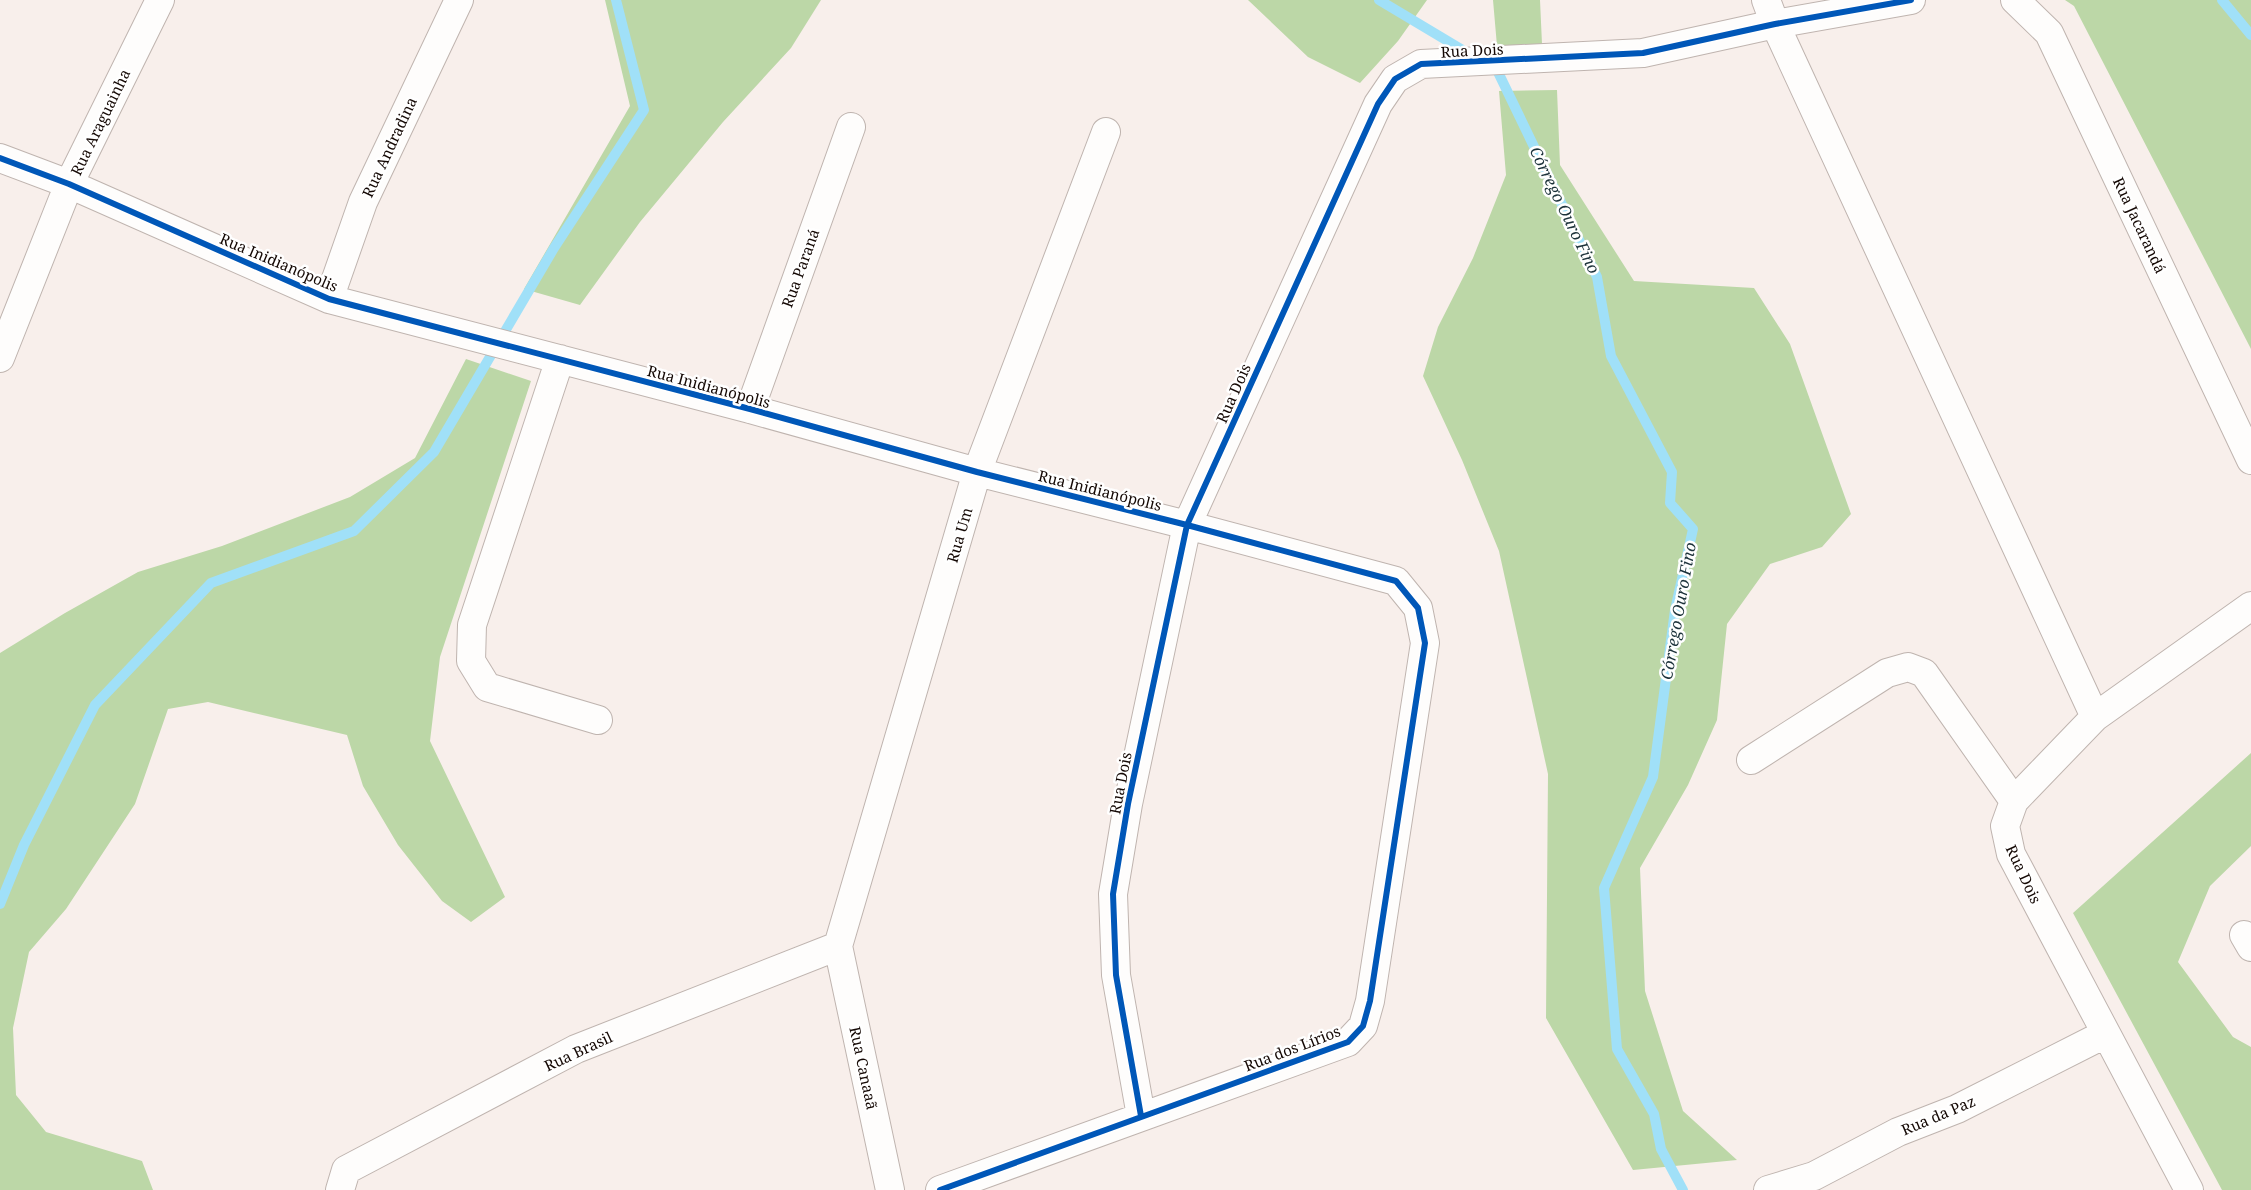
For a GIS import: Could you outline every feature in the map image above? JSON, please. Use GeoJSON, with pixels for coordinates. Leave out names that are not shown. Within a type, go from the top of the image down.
{"type":"FeatureCollection","features":[{"type":"Feature","properties":{"kind":"street","name":"Rua Araguainha"},"geometry":{"type":"LineString","coordinates":[[0,358],[69,184],[160,0]]}},
{"type":"Feature","properties":{"kind":"street","name":"Rua Andradina"},"geometry":{"type":"LineString","coordinates":[[329,299],[363,202],[459,0]]}},
{"type":"Feature","properties":{"kind":"street"},"geometry":{"type":"LineString","coordinates":[[1911,0],[1770,12],[2095,717]]}},
{"type":"Feature","properties":{"kind":"street","name":"Rua Jacarandá"},"geometry":{"type":"LineString","coordinates":[[2015,0],[2049,32],[2251,460]]}},
{"type":"Feature","properties":{"kind":"street","name":"Rua Dois"},"geometry":{"type":"LineString","coordinates":[[1141,1116],[1116,975],[1112,894],[1128,804],[1187,525],[1378,104],[1396,79],[1421,64],[1643,53],[1770,12]]}},
{"type":"Feature","properties":{"kind":"street","name":"Rua Paraná"},"geometry":{"type":"LineString","coordinates":[[750,409],[851,127]]}},
{"type":"Feature","properties":{"kind":"street","name":"Rua Um"},"geometry":{"type":"LineString","coordinates":[[838,946],[977,472],[1106,132]]}},
{"type":"Feature","properties":{"kind":"street","name":"Rua Inidianópolis"},"geometry":{"type":"LineString","coordinates":[[0,158],[69,184],[329,299],[750,409],[977,472],[1187,525],[1396,581],[1418,608]]}},
{"type":"Feature","properties":{"kind":"street"},"geometry":{"type":"LineString","coordinates":[[560,359],[472,625],[471,661],[487,687],[598,720]]}},
{"type":"Feature","properties":{"kind":"street","name":"Rua Dois"},"geometry":{"type":"LineString","coordinates":[[2189,1190],[2011,854],[2004,826],[2014,801],[2095,717],[2251,606]]}},
{"type":"Feature","properties":{"kind":"street","name":"Rua dos Lírios"},"geometry":{"type":"LineString","coordinates":[[940,1190],[1348,1042],[1363,1026],[1370,1001],[1425,643],[1418,608]]}},
{"type":"Feature","properties":{"kind":"street"},"geometry":{"type":"LineString","coordinates":[[1751,760],[1887,673],[1908,667],[1924,673],[2014,801]]}},
{"type":"Feature","properties":{"kind":"street","name":"Rua Brasil"},"geometry":{"type":"LineString","coordinates":[[340,1190],[346,1170],[576,1049],[838,946]]}},
{"type":"Feature","properties":{"kind":"street","name":"Rua Canaaã"},"geometry":{"type":"LineString","coordinates":[[838,946],[890,1190]]}},
{"type":"Feature","properties":{"kind":"street","name":"Rua da Paz"},"geometry":{"type":"LineString","coordinates":[[1768,1190],[1814,1176],[1898,1132],[1957,1108],[2105,1034]]}},
{"type":"Feature","properties":{"kind":"green space"},"geometry":{"type":"Polygon","coordinates":[[[605,0],[821,0],[791,48],[723,122],[640,222],[580,305],[524,289],[630,106],[605,0]]]}},
{"type":"Feature","properties":{"kind":"green space"},"geometry":{"type":"Polygon","coordinates":[[[1248,0],[1427,0],[1398,41],[1360,83],[1308,57],[1248,0]]]}},
{"type":"Feature","properties":{"kind":"green space"},"geometry":{"type":"Polygon","coordinates":[[[1493,0],[1540,0],[1542,44],[1497,46],[1493,0]]]}},
{"type":"Feature","properties":{"kind":"green space"},"geometry":{"type":"Polygon","coordinates":[[[2065,0],[2251,0],[2251,349],[2074,6],[2065,0]]]}},
{"type":"Feature","properties":{"kind":"green space"},"geometry":{"type":"Polygon","coordinates":[[[1557,90],[1560,165],[1634,281],[1754,288],[1790,344],[1851,514],[1822,547],[1770,564],[1727,624],[1717,720],[1688,785],[1640,868],[1645,991],[1683,1111],[1737,1160],[1633,1170],[1546,1018],[1548,774],[1499,551],[1462,460],[1423,376],[1438,327],[1473,258],[1506,175],[1499,91],[1557,90]]]}},
{"type":"Feature","properties":{"kind":"green space"},"geometry":{"type":"Polygon","coordinates":[[[466,359],[531,381],[440,657],[430,741],[505,897],[471,922],[442,901],[398,845],[363,786],[347,735],[208,702],[168,709],[135,804],[66,909],[29,952],[13,1028],[16,1095],[46,1132],[142,1161],[153,1190],[0,1190],[0,653],[65,613],[138,572],[222,546],[350,497],[415,458],[466,359]]]}},
{"type":"Feature","properties":{"kind":"green space"},"geometry":{"type":"Polygon","coordinates":[[[2251,753],[2251,846],[2210,886],[2178,962],[2233,1037],[2251,1047],[2251,1190],[2222,1190],[2073,913],[2251,753]]]}},
{"type":"Feature","properties":{"kind":"waterway"},"geometry":{"type":"LineString","coordinates":[[0,904],[24,845],[95,705],[211,583],[354,531],[434,452],[554,248],[644,110],[616,0]]}},
{"type":"Feature","properties":{"kind":"waterway","name":"Córrego Ouro Fino"},"geometry":{"type":"LineString","coordinates":[[1379,0],[1471,55]]}},
{"type":"Feature","properties":{"kind":"waterway"},"geometry":{"type":"LineString","coordinates":[[2222,0],[2251,35]]}},
{"type":"Feature","properties":{"kind":"waterway","name":"Córrego Ouro Fino"},"geometry":{"type":"LineString","coordinates":[[1490,66],[1497,70],[1597,277],[1611,356],[1672,472],[1670,503],[1693,529],[1675,610],[1653,777],[1604,888],[1617,1049],[1654,1114],[1661,1149],[1683,1190]]}},
{"type":"Feature","properties":{"kind":"cycle path"},"geometry":{"type":"LineString","coordinates":[[1141,1116],[1116,975],[1113,894],[1128,804],[1187,525],[1378,104],[1395,79],[1421,64],[1643,53],[1775,24],[1911,0]]}},
{"type":"Feature","properties":{"kind":"cycle path"},"geometry":{"type":"LineString","coordinates":[[0,158],[69,184],[329,299],[750,409],[977,472],[1187,525],[1396,581],[1418,608],[1425,643],[1370,1001],[1363,1026],[1348,1042],[940,1190]]}}]}
